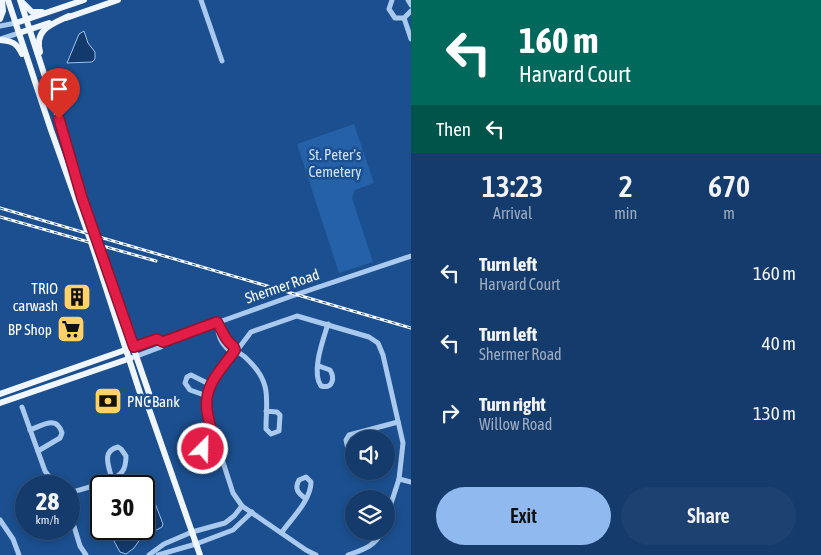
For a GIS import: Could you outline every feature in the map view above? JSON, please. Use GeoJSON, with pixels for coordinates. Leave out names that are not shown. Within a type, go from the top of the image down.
{"type":"FeatureCollection","features":[{"type":"Feature","properties":{"kind":"main road"},"geometry":{"type":"LineString","coordinates":[[0,19],[3,11],[2,0]]}},
{"type":"Feature","properties":{"kind":"main road"},"geometry":{"type":"LineString","coordinates":[[8,0],[51,130]]}},
{"type":"Feature","properties":{"kind":"main road"},"geometry":{"type":"LineString","coordinates":[[20,0],[32,12],[51,12]]}},
{"type":"Feature","properties":{"kind":"main road"},"geometry":{"type":"LineString","coordinates":[[20,0],[63,132],[82,198],[151,399],[148,406]]}},
{"type":"Feature","properties":{"kind":"main road"},"geometry":{"type":"LineString","coordinates":[[16,23],[84,0]]}},
{"type":"Feature","properties":{"kind":"main road"},"geometry":{"type":"LineString","coordinates":[[19,33],[118,0]]}},
{"type":"Feature","properties":{"kind":"main road"},"geometry":{"type":"LineString","coordinates":[[63,132],[57,102],[39,48],[39,38],[40,34],[47,27],[69,16]]}},
{"type":"Feature","properties":{"kind":"main road"},"geometry":{"type":"LineString","coordinates":[[0,40],[12,41],[20,49],[86,228],[142,399],[148,406],[200,555]]}},
{"type":"Feature","properties":{"kind":"main road","name":"Shermer Road"},"geometry":{"type":"LineString","coordinates":[[0,394],[134,347]]}},
{"type":"Feature","properties":{"kind":"main road","name":"Shermer Road"},"geometry":{"type":"LineString","coordinates":[[0,403],[136,356]]}},
{"type":"Feature","properties":{"kind":"street"},"geometry":{"type":"LineString","coordinates":[[201,0],[222,61]]}},
{"type":"Feature","properties":{"kind":"street"},"geometry":{"type":"LineString","coordinates":[[392,0],[389,6],[390,13],[395,18],[404,18],[411,11]]}},
{"type":"Feature","properties":{"kind":"street"},"geometry":{"type":"LineString","coordinates":[[408,0],[411,5]]}},
{"type":"Feature","properties":{"kind":"street"},"geometry":{"type":"LineString","coordinates":[[404,18],[411,39]]}},
{"type":"Feature","properties":{"kind":"street"},"geometry":{"type":"LineString","coordinates":[[0,26],[16,23]]}},
{"type":"Feature","properties":{"kind":"street"},"geometry":{"type":"LineString","coordinates":[[0,40],[19,33]]}},
{"type":"Feature","properties":{"kind":"street","name":"Shermer Road"},"geometry":{"type":"LineString","coordinates":[[134,347],[157,339],[163,342],[411,256]]}},
{"type":"Feature","properties":{"kind":"street"},"geometry":{"type":"LineString","coordinates":[[316,555],[242,506],[232,493],[213,435],[209,419],[207,396],[211,384],[235,350],[251,332],[297,316],[369,337],[378,343],[383,355],[403,443],[399,479],[395,491]]}},
{"type":"Feature","properties":{"kind":"street"},"geometry":{"type":"LineString","coordinates":[[217,322],[235,350],[246,356],[263,377],[267,388],[266,411],[266,429],[271,434],[279,431],[280,415],[277,412],[266,411]]}},
{"type":"Feature","properties":{"kind":"street"},"geometry":{"type":"LineString","coordinates":[[318,366],[320,351],[328,324]]}},
{"type":"Feature","properties":{"kind":"street","name":"Shermer Road"},"geometry":{"type":"LineString","coordinates":[[136,356],[162,347],[163,342]]}},
{"type":"Feature","properties":{"kind":"street"},"geometry":{"type":"LineString","coordinates":[[207,396],[190,390],[185,383],[187,377],[191,375],[211,384]]}},
{"type":"Feature","properties":{"kind":"street"},"geometry":{"type":"LineString","coordinates":[[22,407],[49,475]]}},
{"type":"Feature","properties":{"kind":"street"},"geometry":{"type":"LineString","coordinates":[[30,430],[51,422],[57,423],[60,426],[62,433],[60,438],[38,451]]}},
{"type":"Feature","properties":{"kind":"street"},"geometry":{"type":"LineString","coordinates":[[376,430],[398,422]]}},
{"type":"Feature","properties":{"kind":"street"},"geometry":{"type":"LineString","coordinates":[[213,435],[205,442],[203,449],[205,454],[209,456],[220,455]]}},
{"type":"Feature","properties":{"kind":"street"},"geometry":{"type":"LineString","coordinates":[[118,447],[124,452],[126,460],[122,473],[112,479],[107,454],[110,450],[118,447]]}},
{"type":"Feature","properties":{"kind":"street"},"geometry":{"type":"LineString","coordinates":[[399,479],[411,482]]}},
{"type":"Feature","properties":{"kind":"street"},"geometry":{"type":"LineString","coordinates":[[282,532],[306,499]]}},
{"type":"Feature","properties":{"kind":"street"},"geometry":{"type":"LineString","coordinates":[[149,555],[161,546],[192,532],[225,523],[242,506]]}},
{"type":"Feature","properties":{"kind":"street"},"geometry":{"type":"LineString","coordinates":[[161,546],[161,554],[196,544],[233,530],[246,520],[252,512]]}},
{"type":"Feature","properties":{"kind":"street"},"geometry":{"type":"LineString","coordinates":[[0,520],[13,539],[19,555]]}},
{"type":"Feature","properties":{"kind":"street"},"geometry":{"type":"LineString","coordinates":[[78,540],[86,555]]}},
{"type":"Feature","properties":{"kind":"street"},"geometry":{"type":"LineString","coordinates":[[348,555],[368,548],[376,540]]}},
{"type":"Feature","properties":{"kind":"street"},"geometry":{"type":"LineString","coordinates":[[302,555],[306,550]]}},
{"type":"Feature","properties":{"kind":"green space","name":"St. Peter's Cemetery"},"geometry":{"type":"Polygon","coordinates":[[[354,124],[374,183],[355,190],[352,198],[373,262],[339,273],[297,144],[354,124]]]}},
{"type":"Feature","properties":{"kind":"shaded area"},"geometry":{"type":"Polygon","coordinates":[[[84,31],[88,43],[95,52],[95,59],[92,62],[67,63],[79,34],[84,31]]]}},
{"type":"Feature","properties":{"kind":"shaded area"},"geometry":{"type":"Polygon","coordinates":[[[155,503],[163,524],[162,527],[155,531],[155,503]]]}},
{"type":"Feature","properties":{"kind":"shaded area"},"geometry":{"type":"Polygon","coordinates":[[[140,540],[134,548],[126,554],[120,552],[114,541],[140,540]]]}},
{"type":"Feature","properties":{"kind":"railway"},"geometry":{"type":"LineString","coordinates":[[0,208],[411,328]]}},
{"type":"Feature","properties":{"kind":"railway"},"geometry":{"type":"LineString","coordinates":[[0,217],[156,261]]}},
{"type":"Feature","properties":{"kind":"place","name":"TRIO carwash"},"geometry":{"type":"Point","coordinates":[77,297]}},
{"type":"Feature","properties":{"kind":"place","name":"BP Shop"},"geometry":{"type":"Point","coordinates":[71,329]}},
{"type":"Feature","properties":{"kind":"place","name":"PNC Bank"},"geometry":{"type":"Point","coordinates":[108,401]}},
{"type":"Feature","properties":{"kind":"route"},"geometry":{"type":"LineString","coordinates":[[59,119],[98,247],[134,347],[157,339],[163,342],[217,322],[227,340],[234,346],[235,350],[211,384],[206,399],[213,435],[205,442],[203,449]]}}]}
